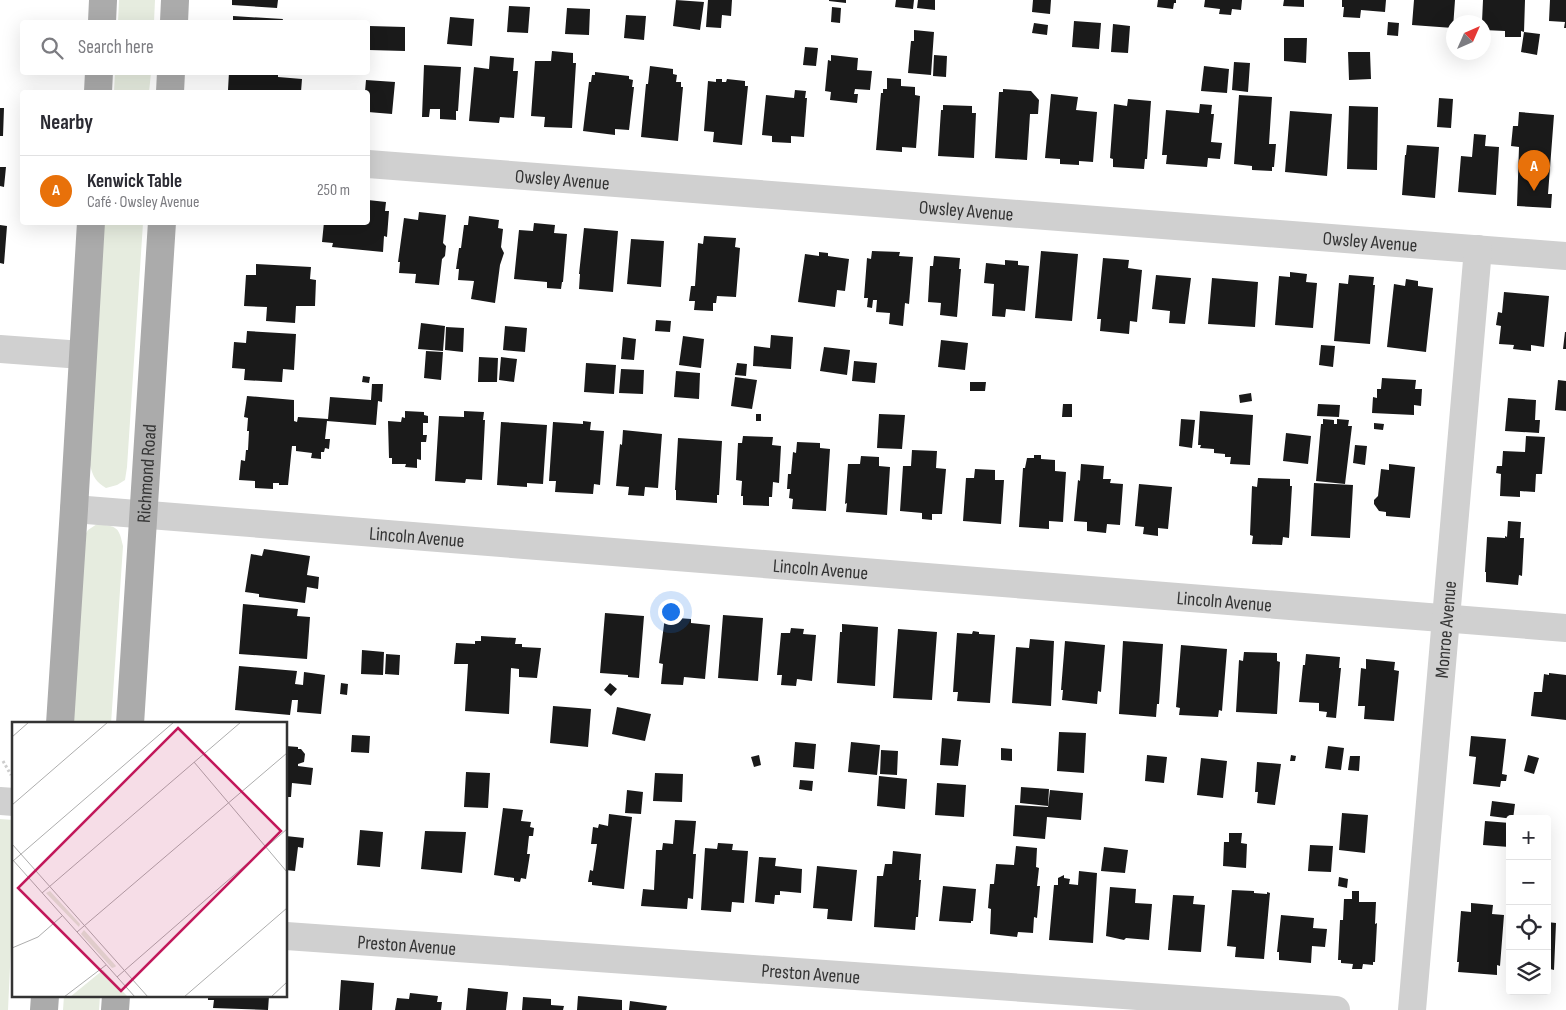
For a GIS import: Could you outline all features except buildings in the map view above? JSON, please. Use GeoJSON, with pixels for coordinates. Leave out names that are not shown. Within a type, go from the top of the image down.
{"type":"FeatureCollection","features":[{"type":"Feature","properties":{"kind":"main road"},"geometry":{"type":"LineString","coordinates":[[102,20],[103,0]]}},
{"type":"Feature","properties":{"kind":"main road"},"geometry":{"type":"LineString","coordinates":[[174,20],[175,0]]}},
{"type":"Feature","properties":{"kind":"main road"},"geometry":{"type":"LineString","coordinates":[[98,90],[99,75]]}},
{"type":"Feature","properties":{"kind":"main road"},"geometry":{"type":"LineString","coordinates":[[170,90],[171,75]]}},
{"type":"Feature","properties":{"kind":"main road"},"geometry":{"type":"LineString","coordinates":[[60,722],[90,225]]}},
{"type":"Feature","properties":{"kind":"main road","name":"Richmond Road"},"geometry":{"type":"LineString","coordinates":[[130,722],[162,225]]}},
{"type":"Feature","properties":{"kind":"street","name":"Owsley Avenue"},"geometry":{"type":"LineString","coordinates":[[370,164],[1566,256]]}},
{"type":"Feature","properties":{"kind":"street","name":"Monroe Avenue"},"geometry":{"type":"LineString","coordinates":[[1412,1010],[1478,249]]}},
{"type":"Feature","properties":{"kind":"street"},"geometry":{"type":"LineString","coordinates":[[0,349],[82,355]]}},
{"type":"Feature","properties":{"kind":"street","name":"Lincoln Avenue"},"geometry":{"type":"LineString","coordinates":[[74,509],[1566,628]]}},
{"type":"Feature","properties":{"kind":"street","name":"Preston Avenue"},"geometry":{"type":"LineString","coordinates":[[288,936],[1336,1010]]}},
{"type":"Feature","properties":{"kind":"path"},"geometry":{"type":"LineString","coordinates":[[4,761],[11,775]]}},
{"type":"Feature","properties":{"kind":"shaded area"},"geometry":{"type":"Polygon","coordinates":[[[119,0],[155,0],[154,20],[118,20],[119,0]]]}},
{"type":"Feature","properties":{"kind":"shaded area"},"geometry":{"type":"Polygon","coordinates":[[[115,75],[151,75],[149,90],[114,90],[115,75]]]}},
{"type":"Feature","properties":{"kind":"shaded area"},"geometry":{"type":"Polygon","coordinates":[[[104,225],[143,225],[125,480],[117,485],[106,488],[95,479],[90,465],[104,225]]]}},
{"type":"Feature","properties":{"kind":"shaded area"},"geometry":{"type":"Polygon","coordinates":[[[97,524],[113,527],[118,531],[123,546],[111,722],[73,722],[83,538],[88,530],[97,524]]]}},
{"type":"Feature","properties":{"kind":"shaded area"},"geometry":{"type":"Polygon","coordinates":[[[0,819],[12,820],[12,923],[8,1010],[0,1010],[0,819]]]}},
{"type":"Feature","properties":{"kind":"shaded area"},"geometry":{"type":"Polygon","coordinates":[[[64,998],[100,998],[99,1010],[63,1010],[64,998]]]}},
{"type":"Feature","properties":{"kind":"place","name":"Kenwick Table"},"geometry":{"type":"Point","coordinates":[1534,191]}}]}
